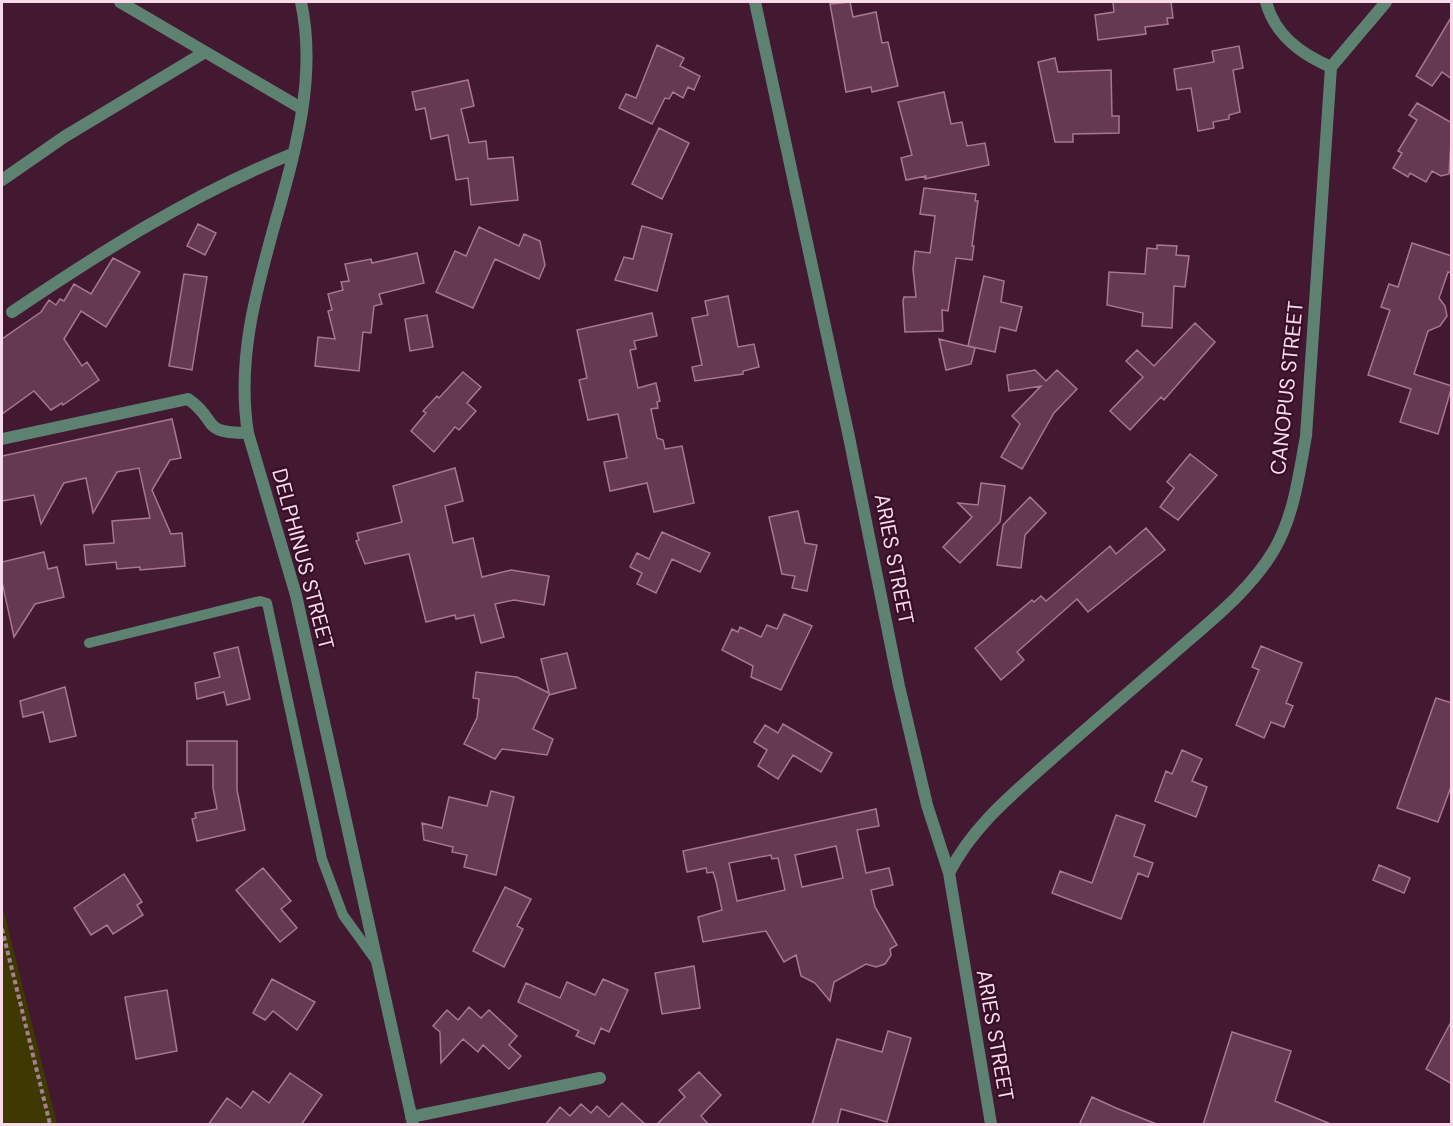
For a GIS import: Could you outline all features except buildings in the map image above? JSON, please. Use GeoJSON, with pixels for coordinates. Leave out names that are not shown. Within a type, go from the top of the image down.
{"type":"FeatureCollection","features":[{"type":"Feature","properties":{"kind":"street"},"geometry":{"type":"LineString","coordinates":[[120,2],[301,108]]}},
{"type":"Feature","properties":{"kind":"street","name":"DELPHINUS STREET"},"geometry":{"type":"LineString","coordinates":[[301,2],[307,44],[301,108],[292,154],[256,287],[244,359],[243,383],[248,433],[296,596],[412,1121]]}},
{"type":"Feature","properties":{"kind":"street","name":"ARIES STREET"},"geometry":{"type":"LineString","coordinates":[[755,2],[849,437],[899,686],[927,805],[949,873],[991,1125]]}},
{"type":"Feature","properties":{"kind":"street"},"geometry":{"type":"LineString","coordinates":[[1266,2],[1270,17],[1293,46],[1309,58],[1331,67],[1386,2]]}},
{"type":"Feature","properties":{"kind":"street"},"geometry":{"type":"LineString","coordinates":[[2,180],[64,137],[205,52]]}},
{"type":"Feature","properties":{"kind":"street","name":"CANOPUS STREET"},"geometry":{"type":"LineString","coordinates":[[949,873],[969,839],[1002,804],[1205,626],[1250,582],[1274,550],[1284,530],[1298,482],[1306,436],[1331,67]]}},
{"type":"Feature","properties":{"kind":"street"},"geometry":{"type":"LineString","coordinates":[[12,312],[174,210],[235,177],[292,154]]}},
{"type":"Feature","properties":{"kind":"street"},"geometry":{"type":"LineString","coordinates":[[2,440],[188,399],[196,404],[212,428],[222,433],[248,433]]}},
{"type":"Feature","properties":{"kind":"street"},"geometry":{"type":"LineString","coordinates":[[412,1121],[600,1078]]}},
{"type":"Feature","properties":{"kind":"lane"},"geometry":{"type":"LineString","coordinates":[[89,643],[260,601],[267,603],[328,876],[343,915],[377,962]]}},
{"type":"Feature","properties":{"kind":"path"},"geometry":{"type":"LineString","coordinates":[[2,929],[50,1125]]}},
{"type":"Feature","properties":{"kind":"shaded area"},"geometry":{"type":"Polygon","coordinates":[[[2,904],[57,1124],[2,1124],[2,904]]]}}]}
